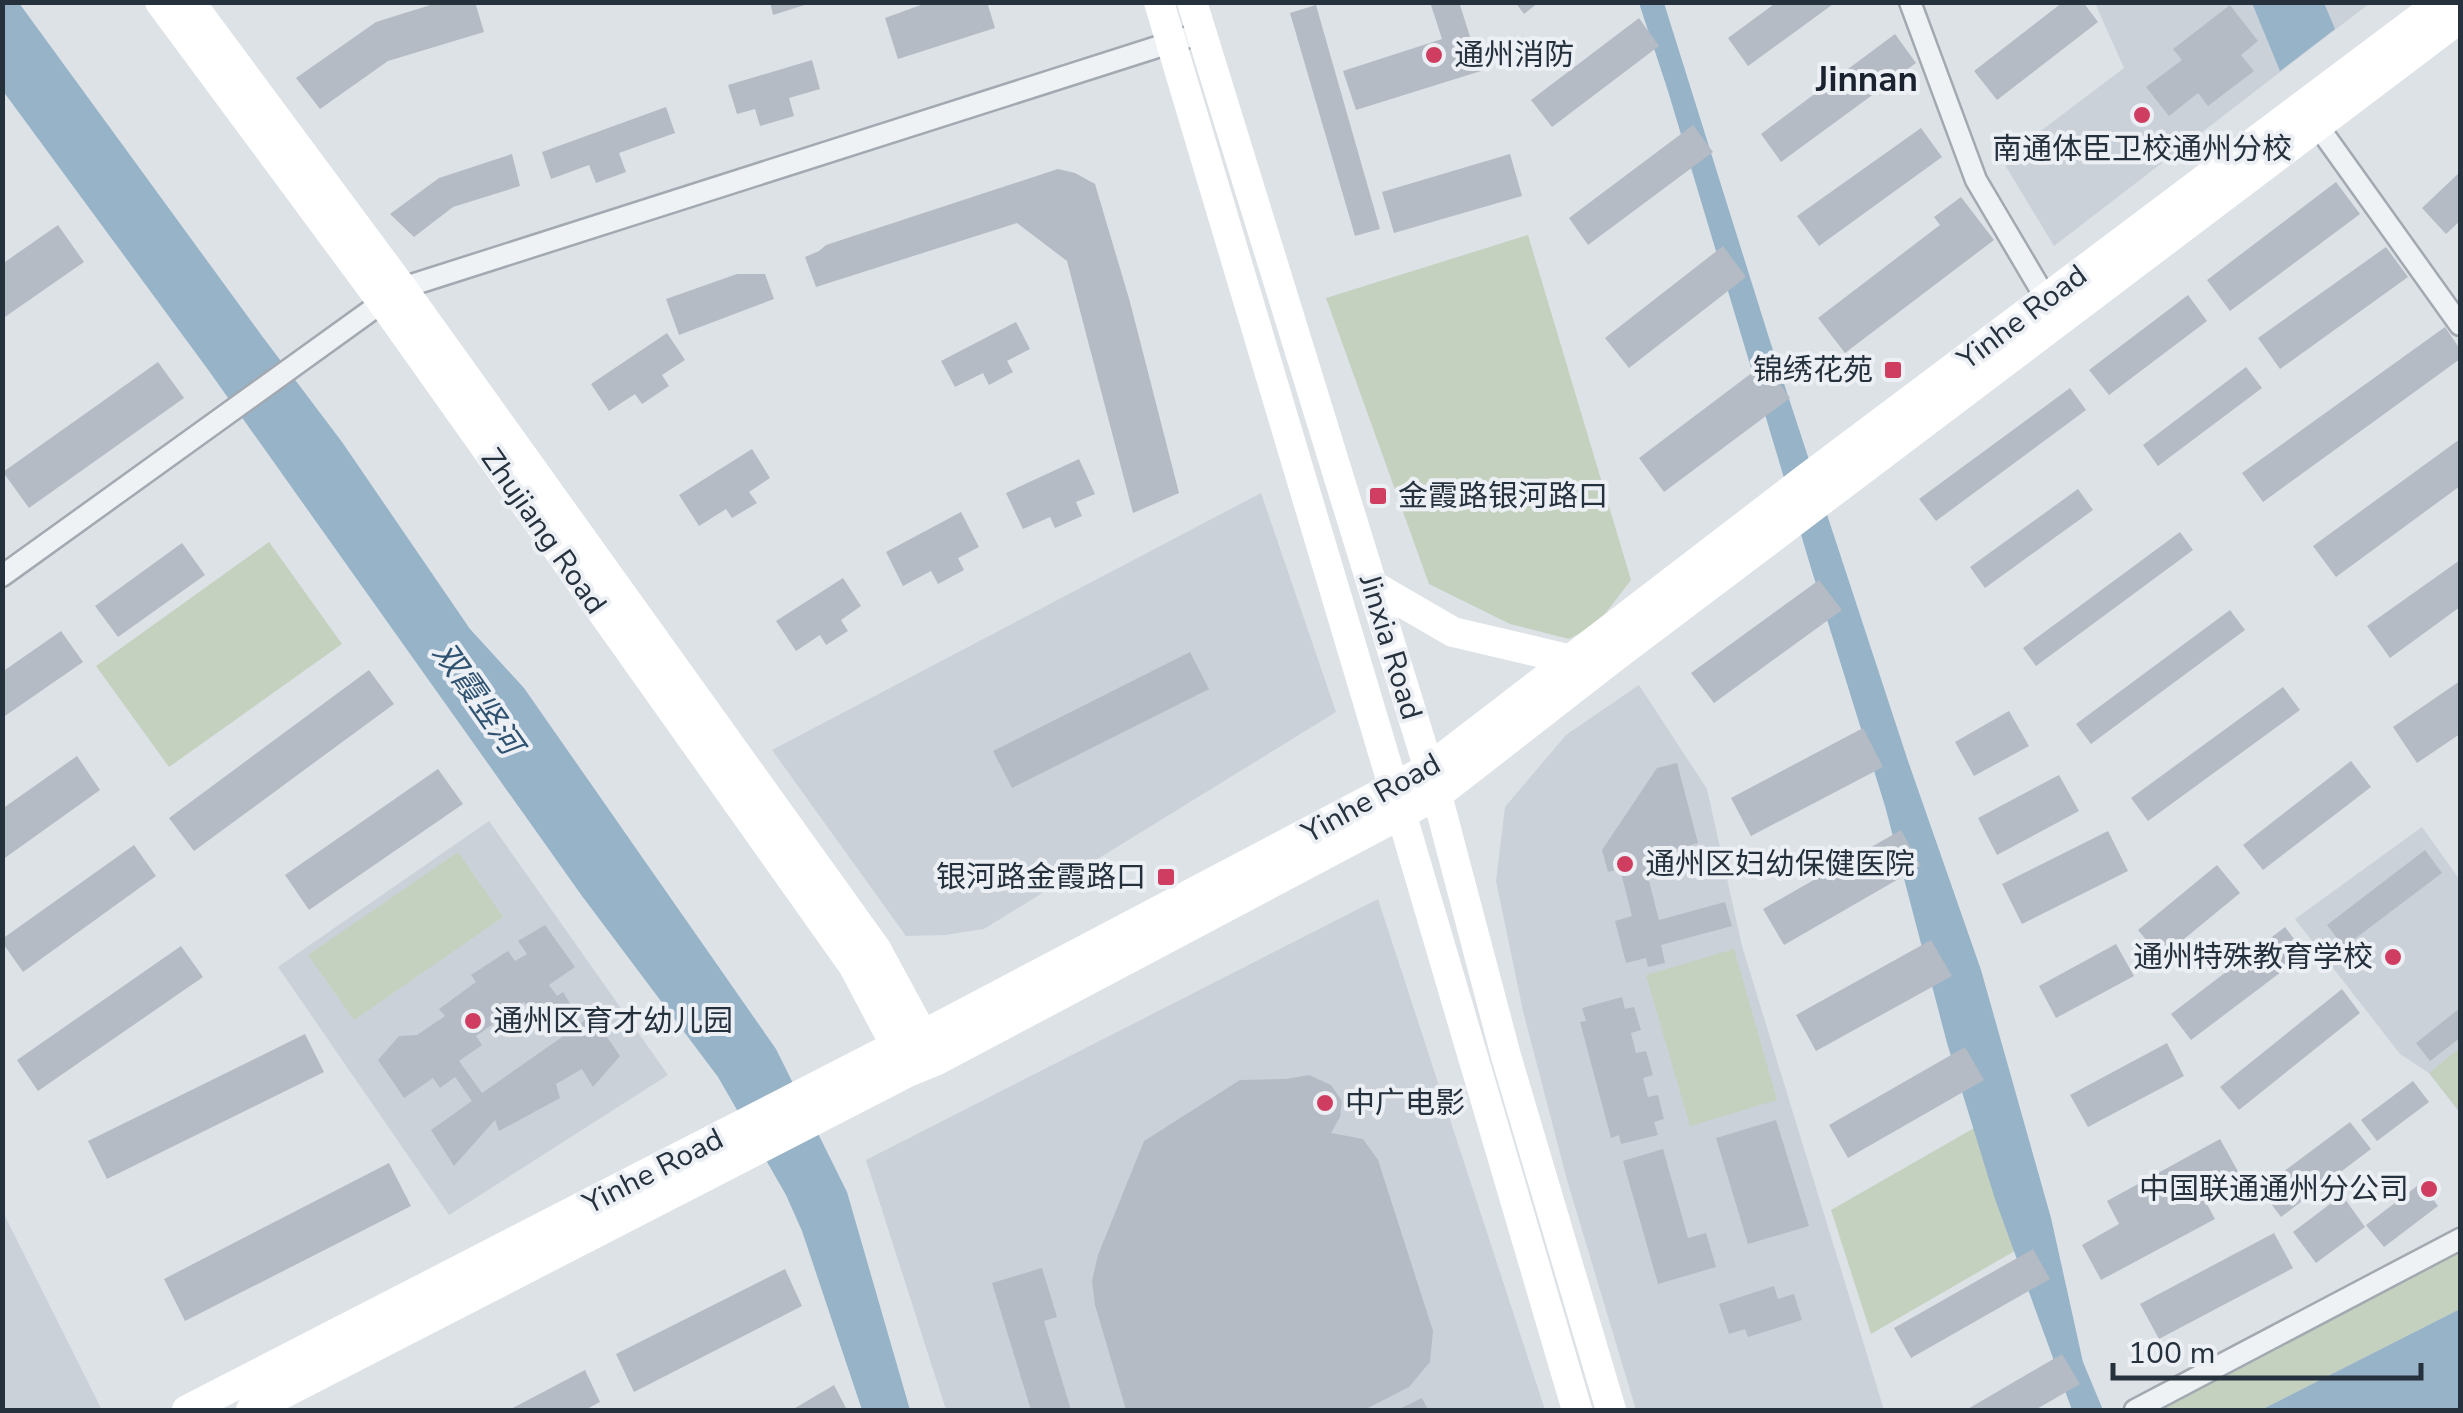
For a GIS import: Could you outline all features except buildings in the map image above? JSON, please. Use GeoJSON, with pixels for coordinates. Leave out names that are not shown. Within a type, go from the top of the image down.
{"type":"FeatureCollection","features":[{"type":"Feature","properties":{"kind":"main road","name":"Zhujiang Road"},"geometry":{"type":"LineString","coordinates":[[160,2],[392,296],[876,949],[917,1053]]}},
{"type":"Feature","properties":{"kind":"main road","name":"Zhujiang Road"},"geometry":{"type":"LineString","coordinates":[[190,2],[392,296]]}},
{"type":"Feature","properties":{"kind":"main road","name":"Jinxia Road"},"geometry":{"type":"LineString","coordinates":[[1159,2],[1576,1410]]}},
{"type":"Feature","properties":{"kind":"main road","name":"Jinxia Road"},"geometry":{"type":"LineString","coordinates":[[1192,2],[1433,782],[1506,1056],[1611,1410]]}},
{"type":"Feature","properties":{"kind":"main road","name":"Yinhe Road"},"geometry":{"type":"LineString","coordinates":[[2311,117],[2441,2]]}},
{"type":"Feature","properties":{"kind":"main road","name":"Yinhe Road"},"geometry":{"type":"LineString","coordinates":[[186,1410],[713,1156],[1433,782],[1633,643],[2052,310],[2311,117],[2460,18]]}},
{"type":"Feature","properties":{"kind":"main road","name":"Yinhe Road"},"geometry":{"type":"LineString","coordinates":[[1433,782],[1572,660],[1803,482],[2052,310]]}},
{"type":"Feature","properties":{"kind":"main road"},"geometry":{"type":"LineString","coordinates":[[1372,585],[1452,632],[1572,660]]}},
{"type":"Feature","properties":{"kind":"main road","name":"Yinhe Road"},"geometry":{"type":"LineString","coordinates":[[251,1410],[713,1156]]}},
{"type":"Feature","properties":{"kind":"street"},"geometry":{"type":"LineString","coordinates":[[1910,2],[1976,180],[2052,310]]}},
{"type":"Feature","properties":{"kind":"street"},"geometry":{"type":"LineString","coordinates":[[2,576],[392,296],[1201,33]]}},
{"type":"Feature","properties":{"kind":"street"},"geometry":{"type":"LineString","coordinates":[[2311,117],[2460,325]]}},
{"type":"Feature","properties":{"kind":"street"},"geometry":{"type":"LineString","coordinates":[[2135,1410],[2460,1238]]}},
{"type":"Feature","properties":{"kind":"shaded area","name":"南通体臣卫校通州分校"},"geometry":{"type":"Polygon","coordinates":[[[2095,3],[2370,3],[2054,246],[2002,160],[2124,68],[2095,3]]]}},
{"type":"Feature","properties":{"kind":"shaded area"},"geometry":{"type":"Polygon","coordinates":[[[1261,493],[1336,712],[984,929],[906,936],[772,750],[1261,493]]]}},
{"type":"Feature","properties":{"kind":"shaded area"},"geometry":{"type":"Polygon","coordinates":[[[1639,685],[1707,789],[1742,946],[1884,1410],[1636,1410],[1567,1180],[1523,1011],[1496,881],[1505,807],[1566,735],[1639,685]]]}},
{"type":"Feature","properties":{"kind":"shaded area","name":"通州区育才幼儿园"},"geometry":{"type":"Polygon","coordinates":[[[489,821],[668,1075],[449,1215],[278,967],[489,821]]]}},
{"type":"Feature","properties":{"kind":"shaded area","name":"通州特殊教育学校"},"geometry":{"type":"Polygon","coordinates":[[[2422,827],[2460,880],[2460,1113],[2429,1073],[2400,1054],[2295,919],[2422,827]]]}},
{"type":"Feature","properties":{"kind":"shaded area"},"geometry":{"type":"Polygon","coordinates":[[[1378,899],[1545,1410],[946,1410],[866,1160],[1378,899]]]}},
{"type":"Feature","properties":{"kind":"shaded area"},"geometry":{"type":"Polygon","coordinates":[[[2,1210],[102,1410],[3,1410],[2,1210]]]}},
{"type":"Feature","properties":{"kind":"green space"},"geometry":{"type":"Polygon","coordinates":[[[1528,235],[1631,580],[1598,623],[1569,639],[1510,624],[1429,584],[1326,298],[1528,235]]]}},
{"type":"Feature","properties":{"kind":"green space"},"geometry":{"type":"Polygon","coordinates":[[[269,542],[342,644],[169,767],[96,666],[269,542]]]}},
{"type":"Feature","properties":{"kind":"green space"},"geometry":{"type":"Polygon","coordinates":[[[458,852],[503,917],[354,1020],[308,955],[458,852]]]}},
{"type":"Feature","properties":{"kind":"green space"},"geometry":{"type":"Polygon","coordinates":[[[1734,949],[1777,1100],[1690,1126],[1646,975],[1734,949]]]}},
{"type":"Feature","properties":{"kind":"green space"},"geometry":{"type":"Polygon","coordinates":[[[2460,1048],[2460,1112],[2429,1073],[2460,1048]]]}},
{"type":"Feature","properties":{"kind":"green space"},"geometry":{"type":"Polygon","coordinates":[[[1997,1115],[2032,1241],[1871,1334],[1831,1210],[1997,1115]]]}},
{"type":"Feature","properties":{"kind":"green space"},"geometry":{"type":"Polygon","coordinates":[[[2460,1239],[2460,1309],[2261,1410],[2135,1410],[2460,1239]]]}},
{"type":"Feature","properties":{"kind":"water","name":"双霞竖河"},"geometry":{"type":"Polygon","coordinates":[[[2,3],[19,3],[342,442],[470,629],[524,688],[776,1049],[847,1192],[910,1410],[862,1410],[802,1231],[786,1195],[718,1077],[582,896],[209,371],[3,91],[2,3]]]}},
{"type":"Feature","properties":{"kind":"water"},"geometry":{"type":"Polygon","coordinates":[[[1639,3],[1664,3],[1770,341],[1981,970],[2051,1218],[2083,1362],[2103,1410],[2072,1410],[1995,1199],[1947,1043],[1885,806],[1639,3]]]}},
{"type":"Feature","properties":{"kind":"water"},"geometry":{"type":"Polygon","coordinates":[[[2252,3],[2324,3],[2335,29],[2280,71],[2252,3]]]}},
{"type":"Feature","properties":{"kind":"water"},"geometry":{"type":"Polygon","coordinates":[[[2460,1309],[2460,1410],[2261,1410],[2460,1309]]]}},
{"type":"Feature","properties":{"kind":"place","name":"通州消防"},"geometry":{"type":"Point","coordinates":[1434,55]}},
{"type":"Feature","properties":{"kind":"place","name":"南通体臣卫校通州分校"},"geometry":{"type":"Point","coordinates":[2142,115]}},
{"type":"Feature","properties":{"kind":"place","name":"锦绣花苑"},"geometry":{"type":"Point","coordinates":[1893,370]}},
{"type":"Feature","properties":{"kind":"place","name":"金霞路银河路口"},"geometry":{"type":"Point","coordinates":[1378,496]}},
{"type":"Feature","properties":{"kind":"place","name":"通州区妇幼保健医院"},"geometry":{"type":"Point","coordinates":[1625,864]}},
{"type":"Feature","properties":{"kind":"place","name":"银河路金霞路口"},"geometry":{"type":"Point","coordinates":[1166,877]}},
{"type":"Feature","properties":{"kind":"place","name":"通州特殊教育学校"},"geometry":{"type":"Point","coordinates":[2393,957]}},
{"type":"Feature","properties":{"kind":"place","name":"通州区育才幼儿园"},"geometry":{"type":"Point","coordinates":[473,1021]}},
{"type":"Feature","properties":{"kind":"place","name":"中广电影"},"geometry":{"type":"Point","coordinates":[1325,1103]}},
{"type":"Feature","properties":{"kind":"place","name":"中国联通通州分公司"},"geometry":{"type":"Point","coordinates":[2429,1189]}},
{"type":"Feature","properties":{"kind":"district","name":"Jinnan"},"geometry":{"type":"Point","coordinates":[1867,79]}}]}
